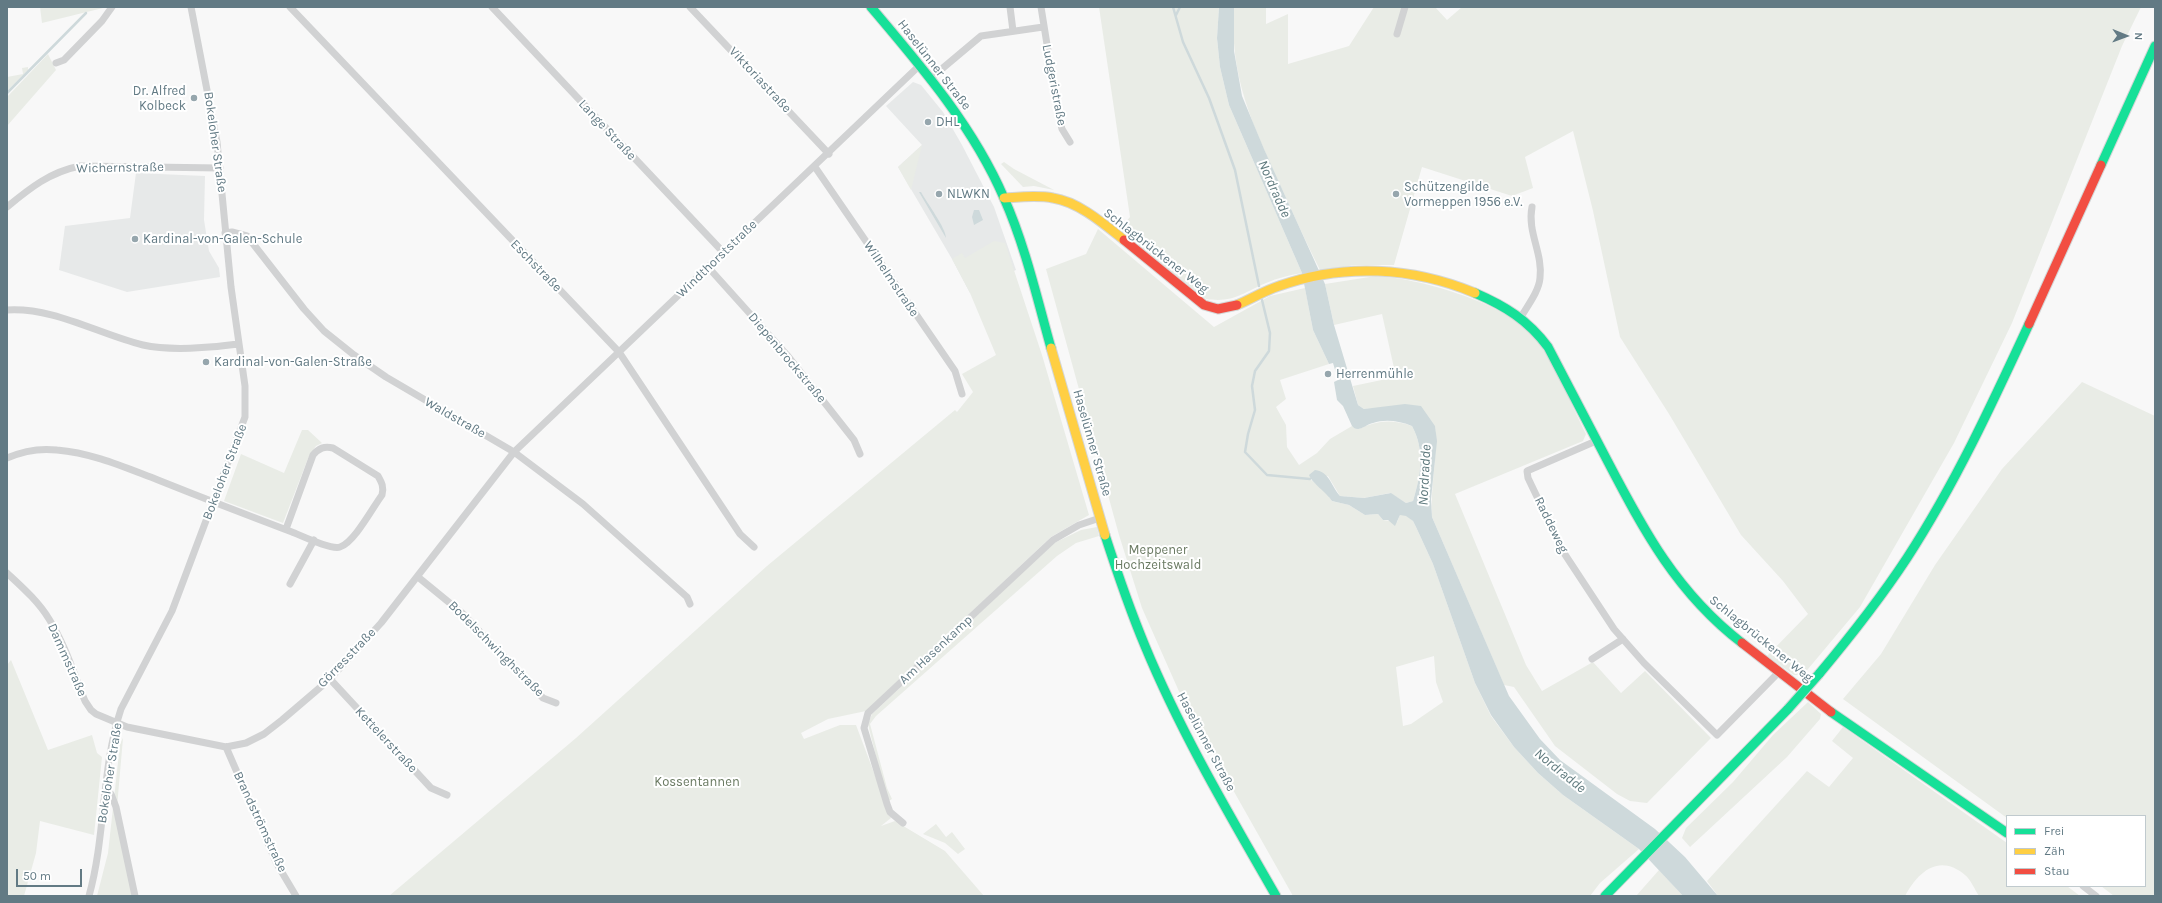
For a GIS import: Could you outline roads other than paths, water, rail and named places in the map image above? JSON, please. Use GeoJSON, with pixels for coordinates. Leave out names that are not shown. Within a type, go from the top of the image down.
{"type":"FeatureCollection","features":[{"type":"Feature","properties":{"kind":"street"},"geometry":{"type":"LineString","coordinates":[[56,63],[64,60],[102,21],[112,7]]}},
{"type":"Feature","properties":{"kind":"street","name":"Bokeloher Straße"},"geometry":{"type":"LineString","coordinates":[[89,896],[100,849],[110,756],[117,722],[122,709],[172,611],[245,417],[246,404],[238,344],[220,168],[208,92],[191,7]]}},
{"type":"Feature","properties":{"kind":"street","name":"Eschstraße"},"geometry":{"type":"LineString","coordinates":[[290,7],[619,352],[740,534],[754,547]]}},
{"type":"Feature","properties":{"kind":"street","name":"Lange Straße"},"geometry":{"type":"LineString","coordinates":[[492,7],[723,252]]}},
{"type":"Feature","properties":{"kind":"street","name":"Viktoriastraße"},"geometry":{"type":"LineString","coordinates":[[690,7],[829,154]]}},
{"type":"Feature","properties":{"kind":"street","name":"Haselünner Straße"},"geometry":{"type":"LineString","coordinates":[[871,7],[931,78],[958,115],[986,161],[1004,198],[1050,341],[1100,518],[1130,610],[1160,681],[1185,732],[1276,896]]}},
{"type":"Feature","properties":{"kind":"street"},"geometry":{"type":"LineString","coordinates":[[1010,7],[1013,31]]}},
{"type":"Feature","properties":{"kind":"street","name":"Ludgeristraße"},"geometry":{"type":"LineString","coordinates":[[1041,7],[1058,113],[1062,129],[1070,142]]}},
{"type":"Feature","properties":{"kind":"street"},"geometry":{"type":"LineString","coordinates":[[1397,34],[1405,7]]}},
{"type":"Feature","properties":{"kind":"street","name":"Ludgeristraße"},"geometry":{"type":"LineString","coordinates":[[931,78],[981,36],[1043,27]]}},
{"type":"Feature","properties":{"kind":"street"},"geometry":{"type":"LineString","coordinates":[[1605,896],[1788,709],[1859,626],[1907,558],[1952,482],[1989,412],[2155,46]]}},
{"type":"Feature","properties":{"kind":"street","name":"Windthorststraße"},"geometry":{"type":"LineString","coordinates":[[514,452],[723,252],[829,154],[920,65]]}},
{"type":"Feature","properties":{"kind":"street","name":"Wichernstraße"},"geometry":{"type":"LineString","coordinates":[[7,207],[40,181],[59,171],[80,166],[220,168]]}},
{"type":"Feature","properties":{"kind":"street","name":"Wilhelmstraße"},"geometry":{"type":"LineString","coordinates":[[815,166],[955,371],[962,394]]}},
{"type":"Feature","properties":{"kind":"street","name":"Schlagbrückener Weg"},"geometry":{"type":"LineString","coordinates":[[1004,198],[1032,196],[1055,198],[1077,206],[1116,234],[1204,305],[1220,309],[1238,305],[1267,290],[1287,283],[1377,270],[1406,272],[1465,290],[1501,305],[1521,317],[1541,336],[1548,347],[1643,529],[1686,592],[1721,626],[1838,717],[2006,832]]}},
{"type":"Feature","properties":{"kind":"street"},"geometry":{"type":"LineString","coordinates":[[1521,317],[1538,288],[1540,278],[1540,266],[1530,220],[1532,206]]}},
{"type":"Feature","properties":{"kind":"street","name":"Waldstraße"},"geometry":{"type":"LineString","coordinates":[[226,233],[232,232],[247,236],[304,308],[324,330],[354,355],[386,377],[514,452],[583,504],[687,597],[690,604]]}},
{"type":"Feature","properties":{"kind":"street","name":"Diepenbrockstraße"},"geometry":{"type":"LineString","coordinates":[[708,267],[796,367],[854,440],[860,454]]}},
{"type":"Feature","properties":{"kind":"street"},"geometry":{"type":"LineString","coordinates":[[7,310],[17,309],[48,314],[145,346],[204,347],[238,344]]}},
{"type":"Feature","properties":{"kind":"street","name":"Raddeweg"},"geometry":{"type":"LineString","coordinates":[[1596,441],[1527,471],[1531,485],[1564,553],[1623,639],[1644,663],[1717,735],[1780,672]]}},
{"type":"Feature","properties":{"kind":"street"},"geometry":{"type":"LineString","coordinates":[[7,458],[18,453],[38,450],[56,450],[97,457],[286,530],[335,547],[341,547],[351,539],[382,495],[384,489],[378,476],[333,448],[326,447],[318,449],[313,455],[286,530]]}},
{"type":"Feature","properties":{"kind":"street","name":"Görresstraße"},"geometry":{"type":"LineString","coordinates":[[117,722],[127,727],[226,747],[246,743],[264,734],[330,679],[381,623],[514,452]]}},
{"type":"Feature","properties":{"kind":"street","name":"Am Hasenkamp"},"geometry":{"type":"LineString","coordinates":[[902,823],[890,812],[887,804],[864,728],[868,713],[1053,540],[1079,525],[1100,518]]}},
{"type":"Feature","properties":{"kind":"street"},"geometry":{"type":"LineString","coordinates":[[290,584],[314,540]]}},
{"type":"Feature","properties":{"kind":"street","name":"Dammstraße"},"geometry":{"type":"LineString","coordinates":[[7,572],[39,605],[49,618],[59,636],[85,701],[91,710],[117,722]]}},
{"type":"Feature","properties":{"kind":"street","name":"Bodelschwinghstraße"},"geometry":{"type":"LineString","coordinates":[[418,577],[462,613],[543,698],[556,703]]}},
{"type":"Feature","properties":{"kind":"street"},"geometry":{"type":"LineString","coordinates":[[1592,659],[1623,639]]}},
{"type":"Feature","properties":{"kind":"street","name":"Kettelerstraße"},"geometry":{"type":"LineString","coordinates":[[330,679],[431,788],[447,795]]}},
{"type":"Feature","properties":{"kind":"street","name":"Brandströmstraße"},"geometry":{"type":"LineString","coordinates":[[226,747],[271,850],[296,896]]}},
{"type":"Feature","properties":{"kind":"street"},"geometry":{"type":"LineString","coordinates":[[106,792],[111,794],[116,807],[134,896]]}},
{"type":"Feature","properties":{"kind":"street"},"geometry":{"type":"LineString","coordinates":[[2084,887],[2096,896]]}},
{"type":"Feature","properties":{"kind":"water","name":"Nordradde"},"geometry":{"type":"Polygon","coordinates":[[[1219,7],[1234,7],[1234,51],[1242,96],[1264,149],[1325,284],[1334,325],[1358,405],[1364,409],[1405,404],[1421,406],[1435,426],[1437,441],[1431,499],[1432,517],[1509,696],[1540,739],[1560,760],[1655,829],[1685,857],[1718,896],[1683,896],[1639,849],[1563,795],[1538,773],[1514,747],[1491,715],[1475,683],[1433,564],[1413,521],[1406,516],[1400,515],[1395,526],[1388,520],[1383,520],[1378,514],[1365,515],[1349,505],[1332,501],[1310,478],[1309,475],[1315,470],[1320,471],[1327,476],[1340,496],[1364,498],[1391,493],[1406,503],[1413,501],[1420,472],[1419,444],[1412,426],[1403,423],[1382,421],[1360,429],[1355,428],[1352,426],[1343,406],[1337,400],[1334,382],[1338,380],[1333,363],[1329,364],[1313,330],[1302,273],[1229,105],[1220,67],[1217,38],[1219,7]]]}},
{"type":"Feature","properties":{"kind":"water"},"geometry":{"type":"Polygon","coordinates":[[[919,192],[921,192],[940,222],[946,238],[919,192]]]}},
{"type":"Feature","properties":{"kind":"water"},"geometry":{"type":"Polygon","coordinates":[[[974,210],[979,210],[983,220],[974,225],[972,217],[974,210]]]}},
{"type":"Feature","properties":{"kind":"waterway"},"geometry":{"type":"LineString","coordinates":[[1173,7],[1183,42],[1209,98],[1235,170],[1259,286]]}},
{"type":"Feature","properties":{"kind":"waterway"},"geometry":{"type":"LineString","coordinates":[[1176,15],[1180,7]]}},
{"type":"Feature","properties":{"kind":"waterway"},"geometry":{"type":"LineString","coordinates":[[7,93],[86,13]]}},
{"type":"Feature","properties":{"kind":"waterway"},"geometry":{"type":"LineString","coordinates":[[1262,300],[1270,333],[1269,351],[1255,371],[1252,386],[1255,410],[1248,434],[1245,452],[1267,475],[1310,479]]}},
{"type":"Feature","properties":{"kind":"place","name":"Dr. Alfred Kolbeck"},"geometry":{"type":"Point","coordinates":[194,98]}},
{"type":"Feature","properties":{"kind":"place","name":"DHL"},"geometry":{"type":"Point","coordinates":[928,122]}},
{"type":"Feature","properties":{"kind":"place","name":"NLWKN"},"geometry":{"type":"Point","coordinates":[939,194]}},
{"type":"Feature","properties":{"kind":"place","name":"Schützengilde Vormeppen 1956 e.V."},"geometry":{"type":"Point","coordinates":[1396,194]}},
{"type":"Feature","properties":{"kind":"place","name":"Kardinal-von-Galen-Schule"},"geometry":{"type":"Point","coordinates":[135,239]}},
{"type":"Feature","properties":{"kind":"place","name":"Kardinal-von-Galen-Straße"},"geometry":{"type":"Point","coordinates":[206,362]}},
{"type":"Feature","properties":{"kind":"place","name":"Herrenmühle"},"geometry":{"type":"Point","coordinates":[1328,374]}},
{"type":"Feature","properties":{"kind":"park label","name":"Meppener Hochzeitswald"},"geometry":{"type":"Point","coordinates":[1158,558]}},
{"type":"Feature","properties":{"kind":"park label","name":"Kossentannen"},"geometry":{"type":"Point","coordinates":[697,782]}}]}
